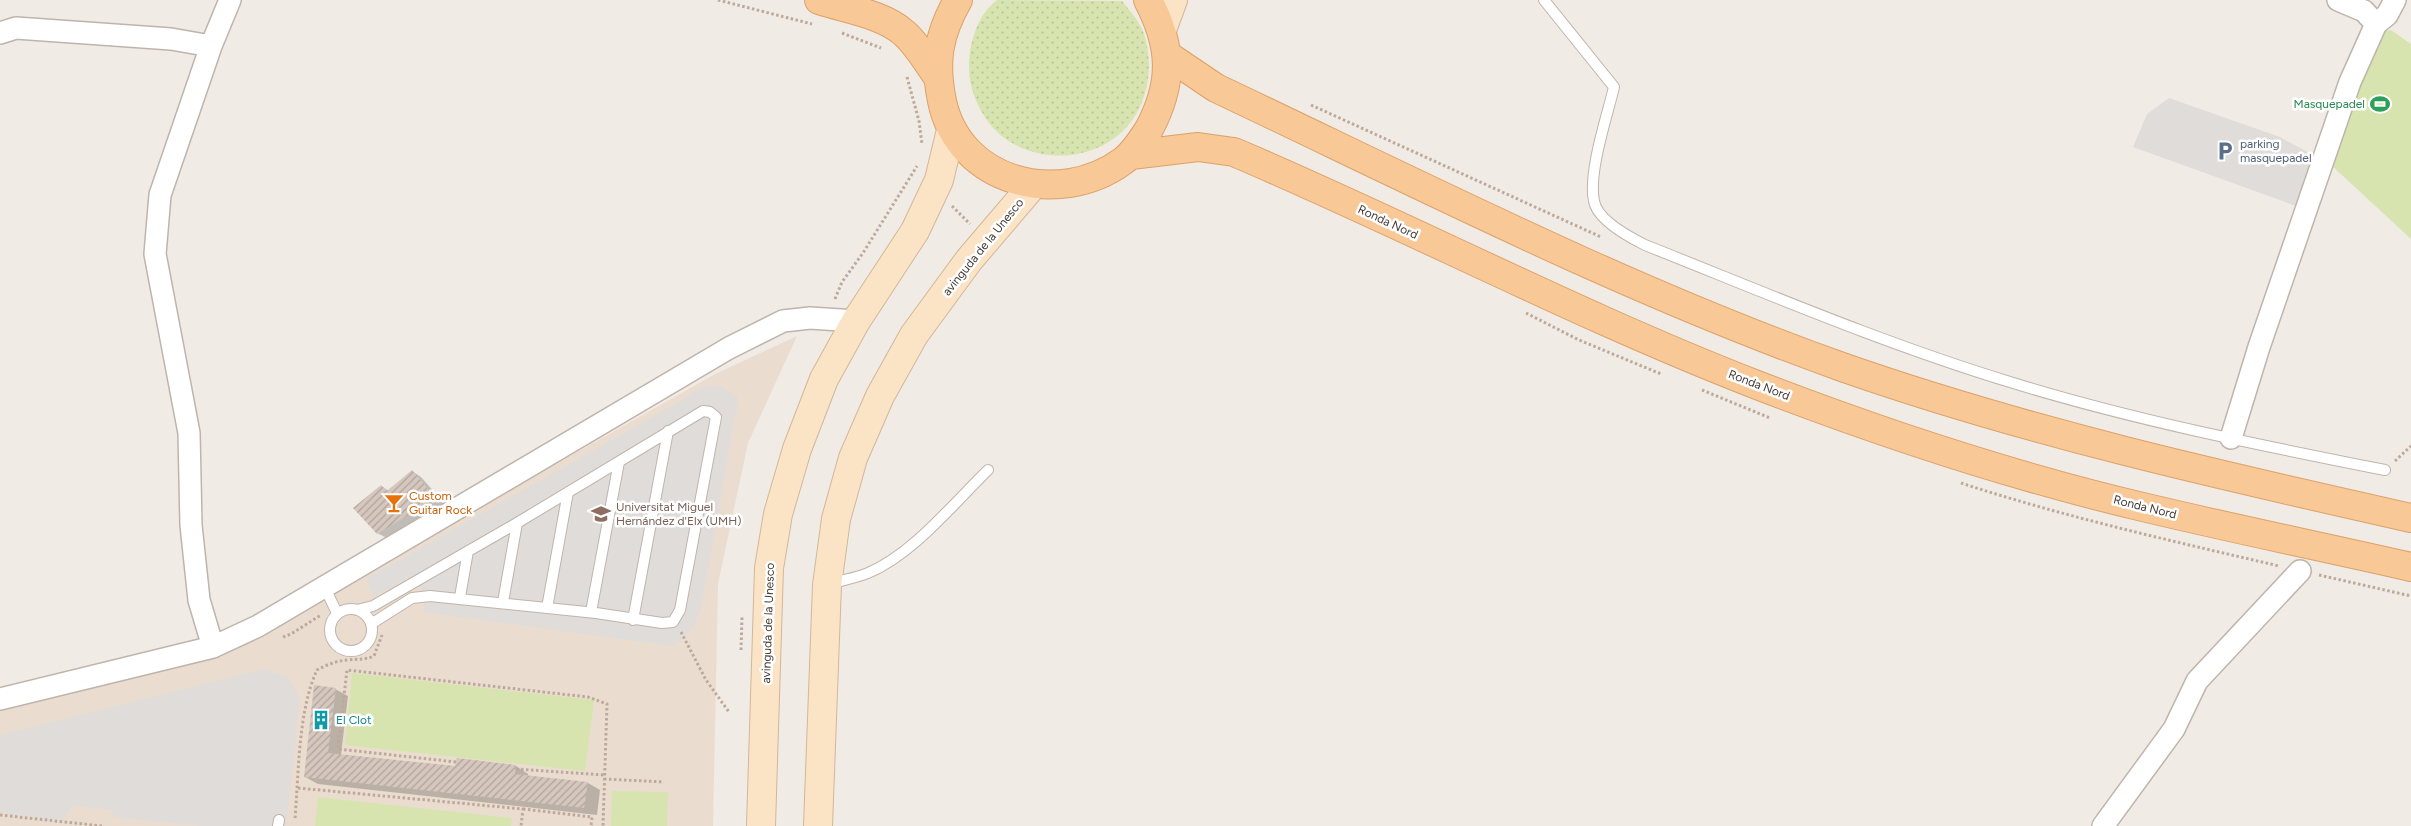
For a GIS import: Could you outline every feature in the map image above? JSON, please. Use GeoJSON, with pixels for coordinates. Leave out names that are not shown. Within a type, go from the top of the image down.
{"type":"FeatureCollection","features":[{"type":"Feature","properties":{"kind":"main road"},"geometry":{"type":"LineString","coordinates":[[958,0],[947,20],[938,48],[937,76],[951,130],[973,158],[1017,182],[1033,185],[1075,181],[1100,174],[1131,155],[1158,112],[1165,89],[1165,43],[1173,0]]}},
{"type":"Feature","properties":{"kind":"main road"},"geometry":{"type":"LineString","coordinates":[[1148,0],[1165,43],[1216,88],[1558,249],[1714,317],[1841,366],[2063,437],[2411,518]]}},
{"type":"Feature","properties":{"kind":"main road"},"geometry":{"type":"LineString","coordinates":[[816,12],[873,17],[896,27],[910,40],[937,76]]}},
{"type":"Feature","properties":{"kind":"main road","name":"avinguda de la Unesco"},"geometry":{"type":"LineString","coordinates":[[761,826],[769,568],[778,514],[797,449],[824,379],[856,321],[915,231],[938,180],[951,130]]}},
{"type":"Feature","properties":{"kind":"main road","name":"Ronda Nord"},"geometry":{"type":"LineString","coordinates":[[1131,155],[1198,147],[1234,152],[1608,323],[1757,385],[1900,436],[2006,470],[2145,508],[2411,567]]}},
{"type":"Feature","properties":{"kind":"main road","name":"avinguda de la Unesco"},"geometry":{"type":"LineString","coordinates":[[818,826],[827,585],[836,519],[853,458],[880,396],[914,335],[969,260],[1033,185]]}},
{"type":"Feature","properties":{"kind":"street"},"geometry":{"type":"LineString","coordinates":[[213,647],[199,600],[191,525],[189,433],[155,254],[160,195],[211,46],[230,0]]}},
{"type":"Feature","properties":{"kind":"street"},"geometry":{"type":"LineString","coordinates":[[2338,0],[2364,11],[2376,24]]}},
{"type":"Feature","properties":{"kind":"street"},"geometry":{"type":"LineString","coordinates":[[2231,438],[2259,347],[2347,91],[2376,24],[2388,15],[2395,0]]}},
{"type":"Feature","properties":{"kind":"street"},"geometry":{"type":"LineString","coordinates":[[0,33],[16,28],[170,39],[211,46]]}},
{"type":"Feature","properties":{"kind":"street"},"geometry":{"type":"LineString","coordinates":[[0,699],[213,647],[258,626],[729,348],[783,321],[810,318],[856,321]]}},
{"type":"Feature","properties":{"kind":"street"},"geometry":{"type":"LineString","coordinates":[[2103,826],[2174,729],[2197,681],[2300,571]]}},
{"type":"Feature","properties":{"kind":"lane"},"geometry":{"type":"LineString","coordinates":[[1544,0],[1614,87],[1595,169],[1594,202],[1612,227],[1645,245],[1905,348],[2010,382],[2111,411],[2385,470]]}},
{"type":"Feature","properties":{"kind":"lane"},"geometry":{"type":"LineString","coordinates":[[357,610],[366,615],[371,624],[372,634],[369,642],[362,649],[353,652],[336,646],[329,631],[331,621],[337,613],[347,609],[357,610],[373,606],[468,552],[703,411],[710,412],[716,417],[680,610],[673,622],[662,624],[591,612],[460,597],[430,596],[412,598],[371,624]]}},
{"type":"Feature","properties":{"kind":"lane"},"geometry":{"type":"LineString","coordinates":[[633,620],[668,432]]}},
{"type":"Feature","properties":{"kind":"lane"},"geometry":{"type":"LineString","coordinates":[[591,612],[619,462]]}},
{"type":"Feature","properties":{"kind":"lane"},"geometry":{"type":"LineString","coordinates":[[827,585],[866,574],[891,561],[919,538],[988,470]]}},
{"type":"Feature","properties":{"kind":"lane"},"geometry":{"type":"LineString","coordinates":[[547,608],[568,492]]}},
{"type":"Feature","properties":{"kind":"lane"},"geometry":{"type":"LineString","coordinates":[[503,602],[517,523]]}},
{"type":"Feature","properties":{"kind":"lane"},"geometry":{"type":"LineString","coordinates":[[460,597],[468,552]]}},
{"type":"Feature","properties":{"kind":"lane"},"geometry":{"type":"LineString","coordinates":[[324,586],[337,613]]}},
{"type":"Feature","properties":{"kind":"path"},"geometry":{"type":"LineString","coordinates":[[718,0],[816,12]]}},
{"type":"Feature","properties":{"kind":"path"},"geometry":{"type":"LineString","coordinates":[[840,32],[883,49]]}},
{"type":"Feature","properties":{"kind":"path"},"geometry":{"type":"LineString","coordinates":[[906,75],[919,121],[923,149]]}},
{"type":"Feature","properties":{"kind":"path"},"geometry":{"type":"LineString","coordinates":[[835,300],[842,282],[863,253],[921,161],[919,174]]}},
{"type":"Feature","properties":{"kind":"path"},"geometry":{"type":"LineString","coordinates":[[2385,470],[2411,446]]}},
{"type":"Feature","properties":{"kind":"path"},"geometry":{"type":"LineString","coordinates":[[679,627],[706,680],[730,712]]}},
{"type":"Feature","properties":{"kind":"path"},"geometry":{"type":"LineString","coordinates":[[295,826],[310,685],[316,670],[333,662],[363,661],[374,656],[383,633]]}},
{"type":"Feature","properties":{"kind":"path"},"geometry":{"type":"LineString","coordinates":[[456,762],[338,749],[347,670],[598,699],[608,704],[603,826]]}},
{"type":"Feature","properties":{"kind":"path"},"geometry":{"type":"LineString","coordinates":[[516,769],[664,782]]}},
{"type":"Feature","properties":{"kind":"path"},"geometry":{"type":"LineString","coordinates":[[298,788],[592,817],[592,826]]}},
{"type":"Feature","properties":{"kind":"path"},"geometry":{"type":"LineString","coordinates":[[521,826],[523,809]]}},
{"type":"Feature","properties":{"kind":"path"},"geometry":{"type":"LineString","coordinates":[[0,816],[102,826]]}},
{"type":"Feature","properties":{"kind":"shaded area","name":"parking masquepadel"},"geometry":{"type":"Polygon","coordinates":[[[2169,98],[2280,137],[2313,155],[2296,206],[2133,147],[2147,114],[2169,98]]]}},
{"type":"Feature","properties":{"kind":"shaded area","name":"Universitat Miguel Hernández d'Elx (UMH)"},"geometry":{"type":"Polygon","coordinates":[[[797,336],[748,443],[718,584],[713,826],[0,826],[0,708],[226,651],[715,374],[797,336]]]}},
{"type":"Feature","properties":{"kind":"shaded area"},"geometry":{"type":"Polygon","coordinates":[[[703,386],[720,386],[738,398],[701,608],[694,626],[682,639],[672,646],[423,612],[426,599],[413,575],[374,597],[366,579],[679,402],[703,386]]]}},
{"type":"Feature","properties":{"kind":"shaded area"},"geometry":{"type":"Polygon","coordinates":[[[264,669],[288,677],[300,699],[286,826],[201,826],[114,817],[112,810],[72,805],[64,820],[0,813],[0,735],[264,669]]]}},
{"type":"Feature","properties":{"kind":"green space"},"geometry":{"type":"Polygon","coordinates":[[[997,0],[1122,1],[1136,19],[1144,35],[1149,58],[1149,69],[1147,87],[1141,105],[1135,116],[1121,133],[1104,145],[1085,152],[1064,156],[1043,154],[1023,148],[1004,138],[989,123],[977,104],[972,90],[969,75],[969,58],[979,22],[990,6],[997,0]]]}},
{"type":"Feature","properties":{"kind":"green space","name":"Masquepadel"},"geometry":{"type":"Polygon","coordinates":[[[2391,30],[2411,44],[2411,239],[2329,163],[2381,32],[2391,30]]]}},
{"type":"Feature","properties":{"kind":"green space"},"geometry":{"type":"Polygon","coordinates":[[[352,673],[594,700],[585,771],[345,745],[352,673]]]}},
{"type":"Feature","properties":{"kind":"green space"},"geometry":{"type":"Polygon","coordinates":[[[612,791],[668,792],[667,826],[611,826],[612,791]]]}},
{"type":"Feature","properties":{"kind":"green space"},"geometry":{"type":"Polygon","coordinates":[[[318,797],[512,818],[511,826],[315,826],[318,797]]]}},
{"type":"Feature","properties":{"kind":"building","name":"Custom Guitar Rock"},"geometry":{"type":"Polygon","coordinates":[[[412,470],[436,498],[377,534],[353,508],[381,485],[387,491],[412,470]]]}},
{"type":"Feature","properties":{"kind":"building","name":"El Clot"},"geometry":{"type":"Polygon","coordinates":[[[314,685],[336,688],[328,753],[455,766],[457,758],[516,765],[515,774],[588,782],[584,808],[304,777],[314,685]]]}},
{"type":"Feature","properties":{"kind":"place","name":"Masquepadel"},"geometry":{"type":"Point","coordinates":[2380,104]}},
{"type":"Feature","properties":{"kind":"place","name":"parking masquepadel"},"geometry":{"type":"Point","coordinates":[2225,151]}},
{"type":"Feature","properties":{"kind":"place","name":"Custom Guitar Rock"},"geometry":{"type":"Point","coordinates":[394,503]}},
{"type":"Feature","properties":{"kind":"place","name":"Universitat Miguel Hernández d'Elx (UMH)"},"geometry":{"type":"Point","coordinates":[601,514]}},
{"type":"Feature","properties":{"kind":"place","name":"El Clot"},"geometry":{"type":"Point","coordinates":[321,720]}}]}
